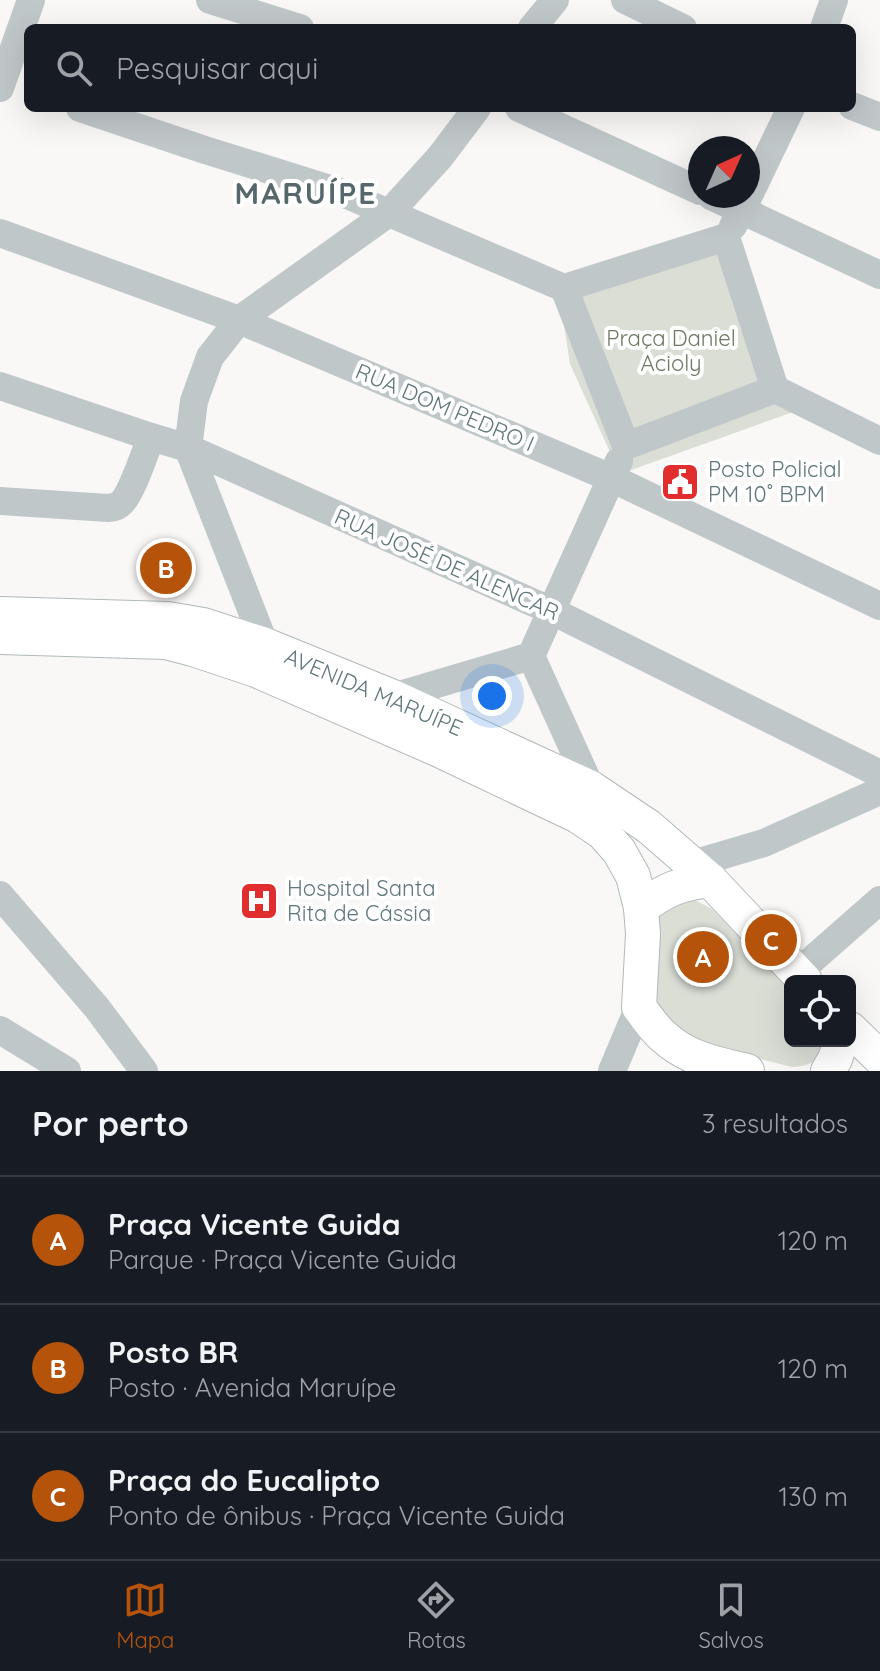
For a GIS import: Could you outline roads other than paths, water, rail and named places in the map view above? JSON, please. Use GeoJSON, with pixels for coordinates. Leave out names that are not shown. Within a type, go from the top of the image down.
{"type":"FeatureCollection","features":[{"type":"Feature","properties":{"kind":"main road","name":"AVENIDA MARUÍPE"},"geometry":{"type":"LineString","coordinates":[[0,614],[168,619],[203,625],[265,645],[393,697],[591,788],[649,827],[701,872],[799,975]]}},
{"type":"Feature","properties":{"kind":"main road","name":"AVENIDA MARUÍPE"},"geometry":{"type":"LineString","coordinates":[[0,637],[166,642],[256,670],[437,749],[578,816],[602,832],[619,851],[633,876],[641,908],[643,934],[639,1007]]}},
{"type":"Feature","properties":{"kind":"main road"},"geometry":{"type":"LineString","coordinates":[[641,908],[701,872]]}},
{"type":"Feature","properties":{"kind":"main road"},"geometry":{"type":"LineString","coordinates":[[639,1007],[662,1036],[681,1050],[691,1065],[747,1071]]}},
{"type":"Feature","properties":{"kind":"main road"},"geometry":{"type":"LineString","coordinates":[[828,1071],[838,1047]]}},
{"type":"Feature","properties":{"kind":"street"},"geometry":{"type":"LineString","coordinates":[[24,24],[31,0]]}},
{"type":"Feature","properties":{"kind":"street"},"geometry":{"type":"LineString","coordinates":[[210,0],[287,24]]}},
{"type":"Feature","properties":{"kind":"street"},"geometry":{"type":"LineString","coordinates":[[535,24],[555,0]]}},
{"type":"Feature","properties":{"kind":"street"},"geometry":{"type":"LineString","coordinates":[[625,0],[675,24]]}},
{"type":"Feature","properties":{"kind":"street"},"geometry":{"type":"LineString","coordinates":[[825,24],[834,0]]}},
{"type":"Feature","properties":{"kind":"street"},"geometry":{"type":"LineString","coordinates":[[8,84],[24,26]]}},
{"type":"Feature","properties":{"kind":"street"},"geometry":{"type":"LineString","coordinates":[[856,108],[880,117]]}},
{"type":"Feature","properties":{"kind":"street"},"geometry":{"type":"LineString","coordinates":[[92,112],[340,192],[564,288],[726,237],[789,112]]}},
{"type":"Feature","properties":{"kind":"street"},"geometry":{"type":"LineString","coordinates":[[265,645],[188,448],[194,401],[210,357],[239,320],[390,212],[440,157],[474,112]]}},
{"type":"Feature","properties":{"kind":"street"},"geometry":{"type":"LineString","coordinates":[[528,112],[688,185]]}},
{"type":"Feature","properties":{"kind":"street"},"geometry":{"type":"LineString","coordinates":[[738,208],[880,275]]}},
{"type":"Feature","properties":{"kind":"street","name":"RUA DOM PEDRO I"},"geometry":{"type":"LineString","coordinates":[[0,233],[239,320],[611,478],[880,606]]}},
{"type":"Feature","properties":{"kind":"street"},"geometry":{"type":"LineString","coordinates":[[726,237],[775,389],[880,441]]}},
{"type":"Feature","properties":{"kind":"street"},"geometry":{"type":"LineString","coordinates":[[564,288],[626,446]]}},
{"type":"Feature","properties":{"kind":"street","name":"RUA JOSÉ DE ALENCAR"},"geometry":{"type":"LineString","coordinates":[[0,386],[188,448],[552,611],[880,774]]}},
{"type":"Feature","properties":{"kind":"street"},"geometry":{"type":"LineString","coordinates":[[393,697],[531,656],[626,446],[775,389]]}},
{"type":"Feature","properties":{"kind":"street"},"geometry":{"type":"LineString","coordinates":[[0,501],[108,508],[119,505],[127,496],[151,437]]}},
{"type":"Feature","properties":{"kind":"street"},"geometry":{"type":"LineString","coordinates":[[531,656],[591,788]]}},
{"type":"Feature","properties":{"kind":"street"},"geometry":{"type":"LineString","coordinates":[[701,872],[880,791]]}},
{"type":"Feature","properties":{"kind":"street"},"geometry":{"type":"LineString","coordinates":[[0,895],[97,1008],[144,1071]]}},
{"type":"Feature","properties":{"kind":"street"},"geometry":{"type":"LineString","coordinates":[[803,975],[880,900]]}},
{"type":"Feature","properties":{"kind":"street"},"geometry":{"type":"LineString","coordinates":[[612,1071],[639,1007]]}},
{"type":"Feature","properties":{"kind":"street"},"geometry":{"type":"LineString","coordinates":[[0,1030],[67,1071]]}},
{"type":"Feature","properties":{"kind":"place","name":"Posto Policial PM 10˚ BPM"},"geometry":{"type":"Point","coordinates":[680,482]}},
{"type":"Feature","properties":{"kind":"place","name":"Posto BR"},"geometry":{"type":"Point","coordinates":[166,568]}},
{"type":"Feature","properties":{"kind":"place","name":"Hospital Santa Rita de Cássia"},"geometry":{"type":"Point","coordinates":[259,901]}},
{"type":"Feature","properties":{"kind":"place","name":"Praça do Eucalipto"},"geometry":{"type":"Point","coordinates":[771,940]}},
{"type":"Feature","properties":{"kind":"place","name":"Praça Vicente Guida"},"geometry":{"type":"Point","coordinates":[703,957]}},
{"type":"Feature","properties":{"kind":"district","name":"MARUÍPE"},"geometry":{"type":"Point","coordinates":[306,194]}},
{"type":"Feature","properties":{"kind":"park label","name":"Praça Daniel Acioly"},"geometry":{"type":"Point","coordinates":[671,350]}}]}
